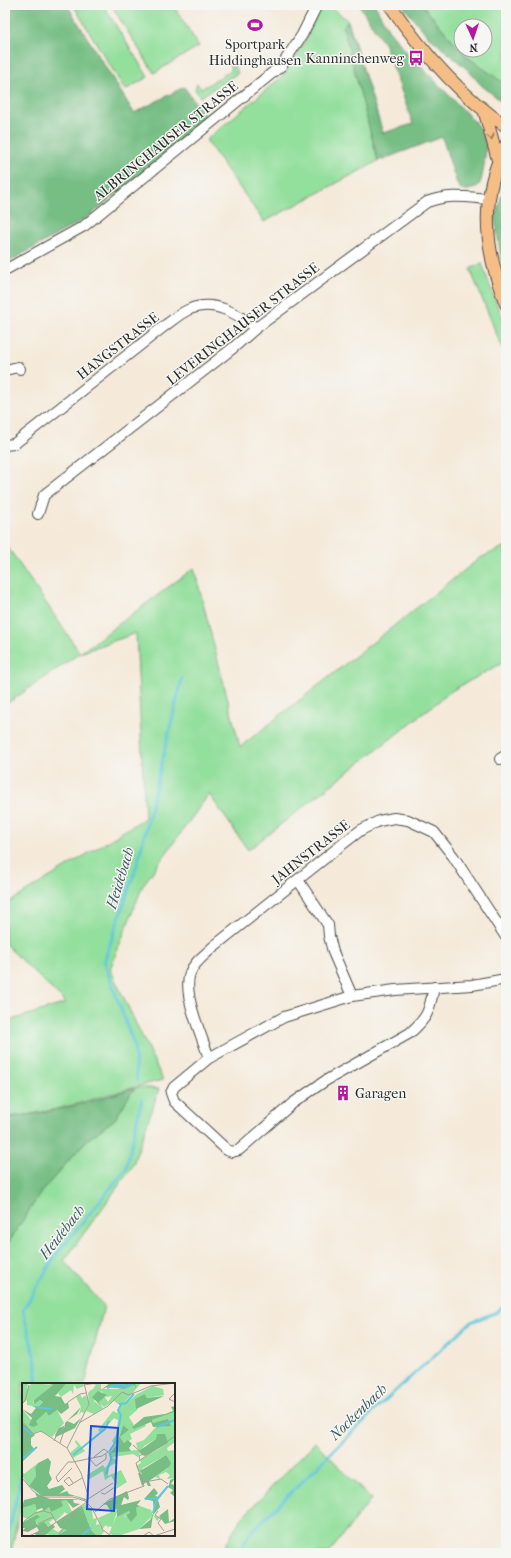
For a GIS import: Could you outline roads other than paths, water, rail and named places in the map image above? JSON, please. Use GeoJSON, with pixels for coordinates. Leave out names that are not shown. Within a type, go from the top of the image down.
{"type":"FeatureCollection","features":[{"type":"Feature","properties":{"kind":"main road"},"geometry":{"type":"LineString","coordinates":[[390,5],[425,51],[462,91],[485,113],[506,126]]}},
{"type":"Feature","properties":{"kind":"main road"},"geometry":{"type":"LineString","coordinates":[[485,113],[500,165]]}},
{"type":"Feature","properties":{"kind":"main road"},"geometry":{"type":"LineString","coordinates":[[506,145],[488,199],[489,243],[493,265],[506,304]]}},
{"type":"Feature","properties":{"kind":"street","name":"ALBRINGHAUSER STRASSE"},"geometry":{"type":"LineString","coordinates":[[5,270],[84,226],[282,65],[302,35],[317,5]]}},
{"type":"Feature","properties":{"kind":"street","name":"LEVERINGHAUSER STRASSE"},"geometry":{"type":"LineString","coordinates":[[38,514],[44,495],[233,348],[256,328],[427,202],[449,196],[488,199]]}},
{"type":"Feature","properties":{"kind":"street","name":"HANGSTRASSE"},"geometry":{"type":"LineString","coordinates":[[5,445],[14,444],[20,440],[167,324],[189,309],[201,306],[228,310],[242,317],[256,328]]}},
{"type":"Feature","properties":{"kind":"street"},"geometry":{"type":"LineString","coordinates":[[5,370],[18,367],[20,369]]}},
{"type":"Feature","properties":{"kind":"street","name":"JAHNSTRASSE"},"geometry":{"type":"LineString","coordinates":[[209,1058],[188,989],[190,973],[197,962],[213,947],[361,830],[379,821],[394,818],[408,820],[434,832],[506,936]]}},
{"type":"Feature","properties":{"kind":"street"},"geometry":{"type":"LineString","coordinates":[[298,880],[328,924],[333,952],[352,996]]}},
{"type":"Feature","properties":{"kind":"street"},"geometry":{"type":"LineString","coordinates":[[434,987],[428,1014],[422,1023],[410,1033],[325,1081],[293,1103],[240,1150],[232,1152],[226,1150],[174,1101],[171,1093],[174,1087],[209,1058],[284,1017],[352,996],[434,987],[472,985],[506,979]]}},
{"type":"Feature","properties":{"kind":"waterway","name":"Heidebach"},"geometry":{"type":"LineString","coordinates":[[137,1082],[134,1045],[104,962],[138,862],[182,678]]}},
{"type":"Feature","properties":{"kind":"waterway","name":"Heidebach"},"geometry":{"type":"LineString","coordinates":[[36,1383],[36,1363],[23,1310],[55,1256],[126,1169],[142,1099]]}},
{"type":"Feature","properties":{"kind":"waterway","name":"Nockenbach"},"geometry":{"type":"LineString","coordinates":[[238,1553],[251,1532],[380,1405],[471,1322],[497,1312],[506,1303]]}},
{"type":"Feature","properties":{"kind":"waterway","name":"Heidebach"},"geometry":{"type":"LineString","coordinates":[[5,1548],[22,1474]]}},
{"type":"Feature","properties":{"kind":"place","name":"Sportpark Hiddinghausen"},"geometry":{"type":"Point","coordinates":[255,25]}},
{"type":"Feature","properties":{"kind":"place","name":"Kanninchenweg"},"geometry":{"type":"Point","coordinates":[416,58]}},
{"type":"Feature","properties":{"kind":"place","name":"Garagen"},"geometry":{"type":"Point","coordinates":[343,1093]}}]}
